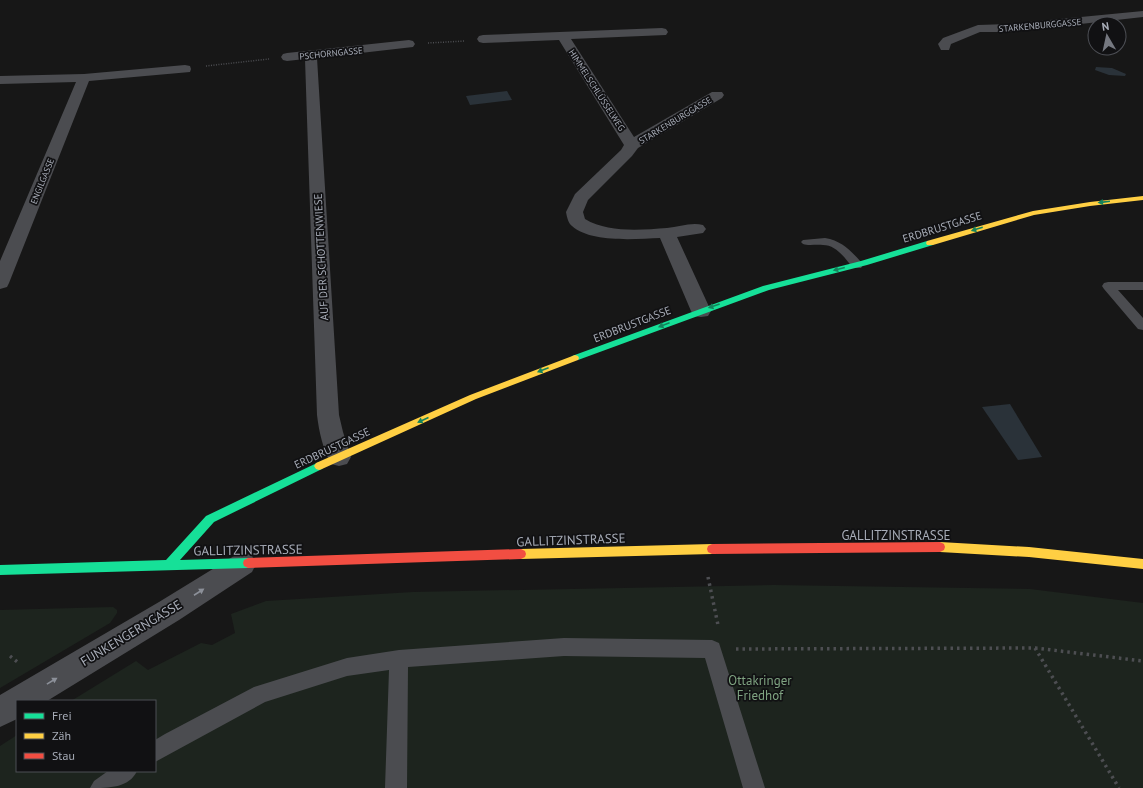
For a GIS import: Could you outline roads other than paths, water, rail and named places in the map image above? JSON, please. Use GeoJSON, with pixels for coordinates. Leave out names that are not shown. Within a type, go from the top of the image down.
{"type":"FeatureCollection","features":[{"type":"Feature","properties":{"kind":"street","name":"STARKENBURGGASSE"},"geometry":{"type":"LineString","coordinates":[[945,47],[944,44],[947,41],[978,29],[1009,28],[1143,14]]}},
{"type":"Feature","properties":{"kind":"street"},"geometry":{"type":"LineString","coordinates":[[483,39],[662,32]]}},
{"type":"Feature","properties":{"kind":"street","name":"HIMMELSCHLÜSSELWEG"},"geometry":{"type":"LineString","coordinates":[[562,35],[632,145]]}},
{"type":"Feature","properties":{"kind":"street","name":"PSCHORNGASSE"},"geometry":{"type":"LineString","coordinates":[[287,57],[409,44]]}},
{"type":"Feature","properties":{"kind":"street","name":"AUF DER SCHOTTENWIESE"},"geometry":{"type":"LineString","coordinates":[[311,55],[328,415],[330,432],[339,457]]}},
{"type":"Feature","properties":{"kind":"street"},"geometry":{"type":"LineString","coordinates":[[0,80],[84,78],[185,69]]}},
{"type":"Feature","properties":{"kind":"street","name":"ENGILGASSE"},"geometry":{"type":"LineString","coordinates":[[0,283],[84,78]]}},
{"type":"Feature","properties":{"kind":"street","name":"STARKENBURGGASSE"},"geometry":{"type":"LineString","coordinates":[[696,229],[666,233],[611,233],[594,231],[582,226],[575,218],[575,206],[627,153],[632,145],[717,94]]}},
{"type":"Feature","properties":{"kind":"street","name":"ERDBRUSTGASSE"},"geometry":{"type":"LineString","coordinates":[[169,565],[210,519],[339,457],[473,397],[701,311],[766,288],[857,264],[1033,213],[1143,198]]}},
{"type":"Feature","properties":{"kind":"street"},"geometry":{"type":"LineString","coordinates":[[666,233],[701,311]]}},
{"type":"Feature","properties":{"kind":"street","name":"GALLITZINSTRASSE"},"geometry":{"type":"LineString","coordinates":[[0,570],[243,564],[702,549],[940,547],[1028,552],[1143,564]]}},
{"type":"Feature","properties":{"kind":"street","name":"FUNKENGERNGASSE"},"geometry":{"type":"LineString","coordinates":[[20,700],[169,611],[243,564]]}},
{"type":"Feature","properties":{"kind":"street","name":"FUNKENGERNGASSE"},"geometry":{"type":"LineString","coordinates":[[0,712],[16,702]]}},
{"type":"Feature","properties":{"kind":"lane"},"geometry":{"type":"LineString","coordinates":[[807,242],[833,242],[842,248],[857,264]]}},
{"type":"Feature","properties":{"kind":"lane"},"geometry":{"type":"LineString","coordinates":[[1143,286],[1108,286],[1143,326]]}},
{"type":"Feature","properties":{"kind":"lane"},"geometry":{"type":"LineString","coordinates":[[156,751],[172,741],[260,694],[347,668],[399,659],[564,647],[712,649],[754,788]]}},
{"type":"Feature","properties":{"kind":"lane"},"geometry":{"type":"LineString","coordinates":[[396,788],[399,659]]}},
{"type":"Feature","properties":{"kind":"lane"},"geometry":{"type":"LineString","coordinates":[[101,788],[125,772]]}},
{"type":"Feature","properties":{"kind":"park label","name":"Ottakringer Friedhof"},"geometry":{"type":"Point","coordinates":[760,688]}}]}
